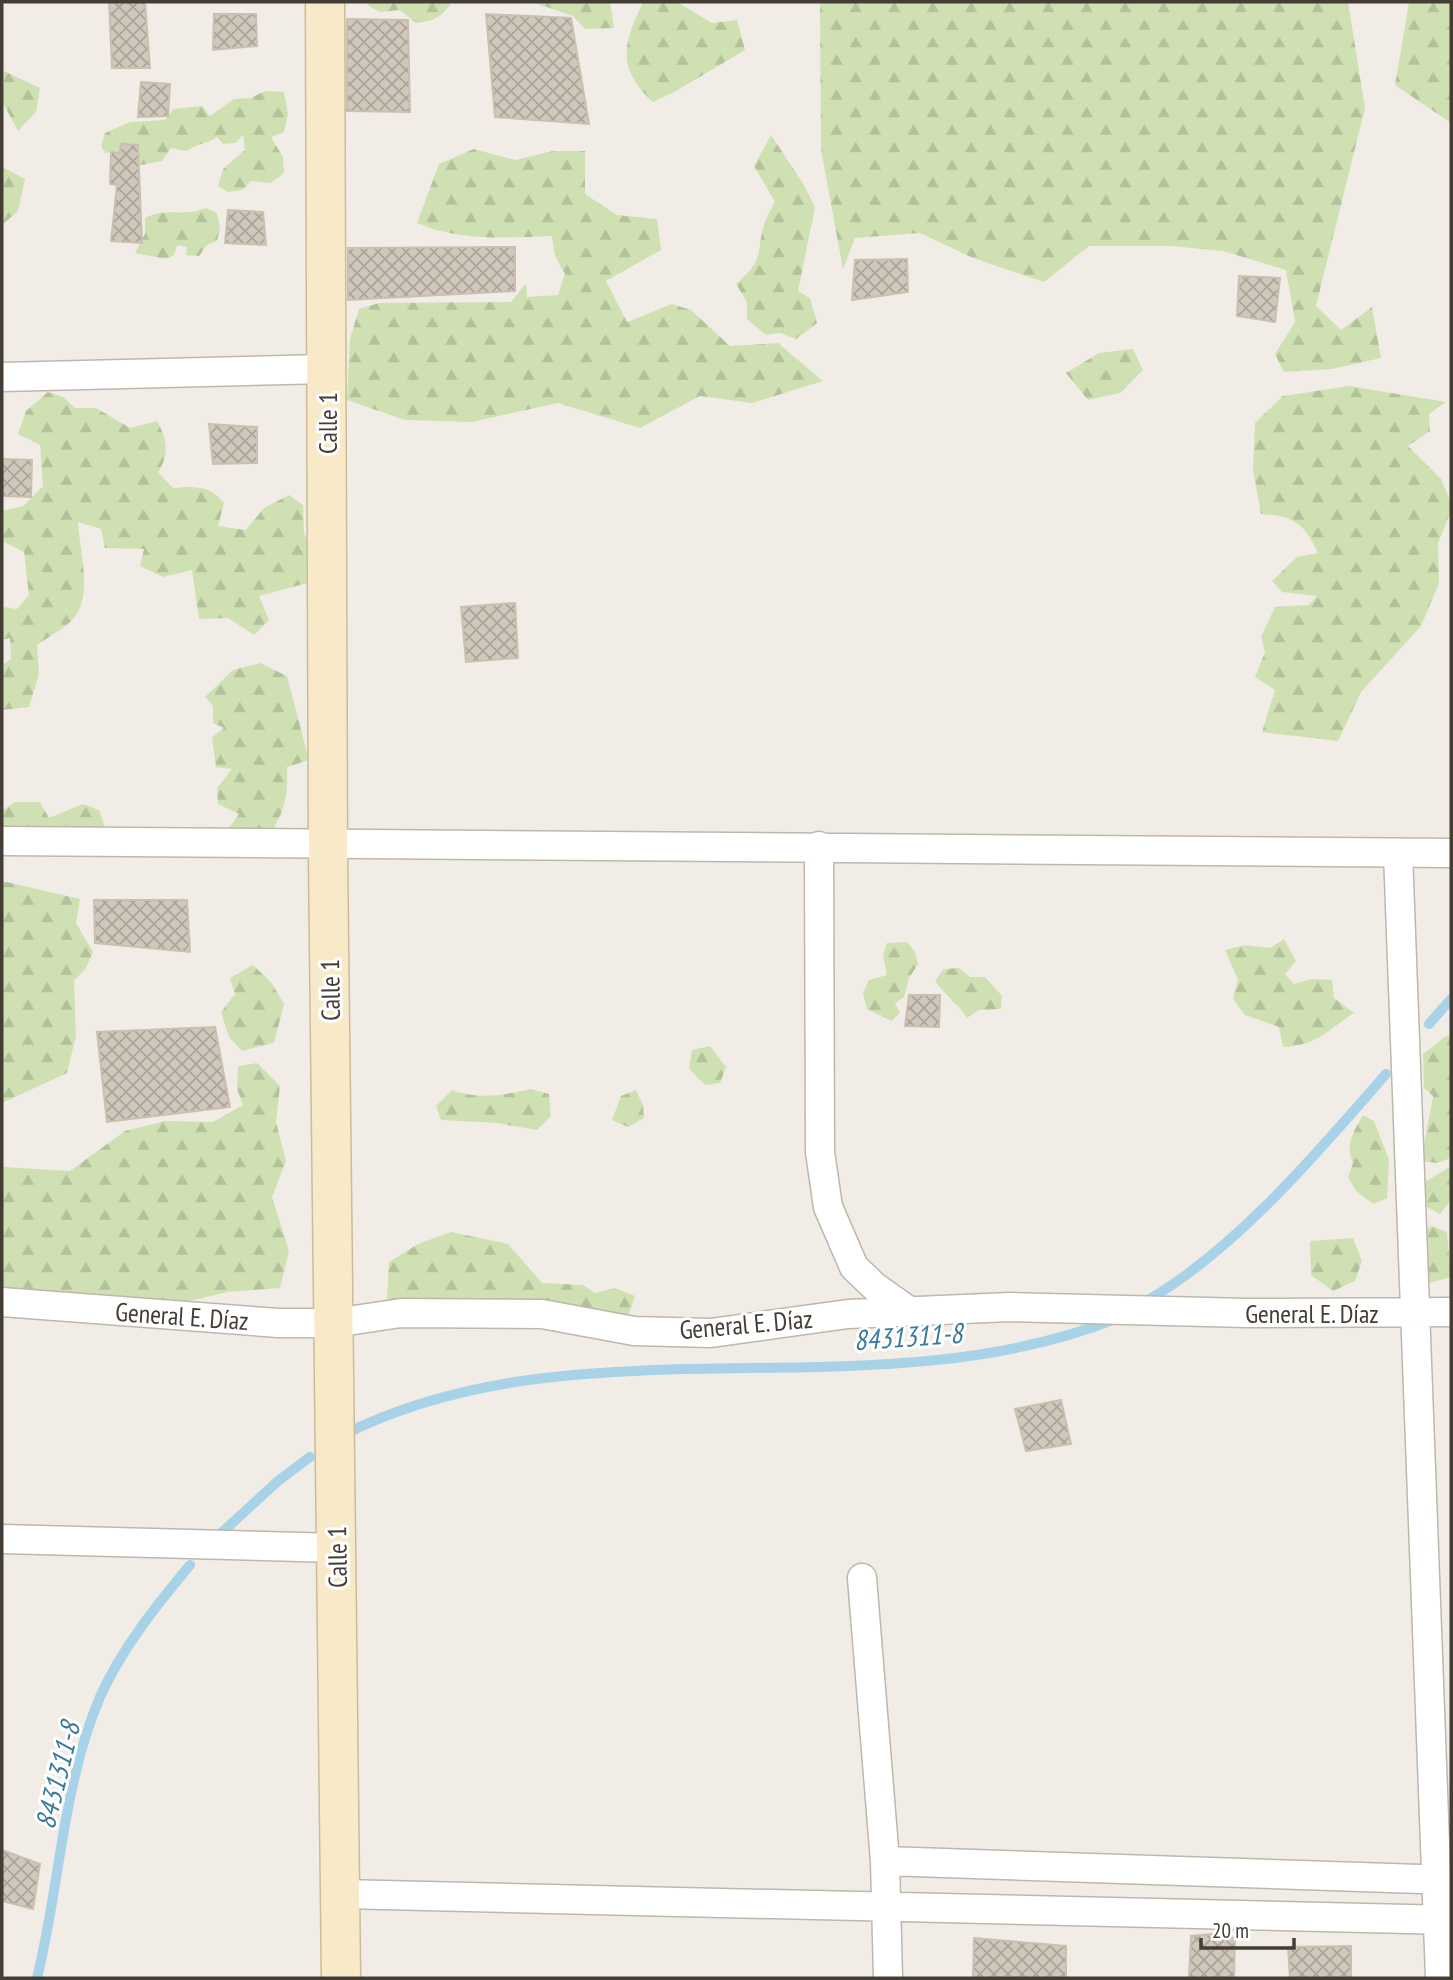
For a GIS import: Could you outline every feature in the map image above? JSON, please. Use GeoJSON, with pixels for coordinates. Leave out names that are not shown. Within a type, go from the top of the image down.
{"type":"FeatureCollection","features":[{"type":"Feature","properties":{"kind":"street","name":"Calle 1"},"geometry":{"type":"LineString","coordinates":[[325,2],[328,842],[341,1978]]}},
{"type":"Feature","properties":{"kind":"street"},"geometry":{"type":"LineString","coordinates":[[2,377],[326,369]]}},
{"type":"Feature","properties":{"kind":"street"},"geometry":{"type":"LineString","coordinates":[[2,841],[1451,853]]}},
{"type":"Feature","properties":{"kind":"street"},"geometry":{"type":"LineString","coordinates":[[819,846],[820,1152],[828,1207],[854,1267],[875,1287],[909,1311]]}},
{"type":"Feature","properties":{"kind":"street"},"geometry":{"type":"LineString","coordinates":[[1398,853],[1416,1312],[1444,1880],[1445,1920],[1440,1978]]}},
{"type":"Feature","properties":{"kind":"street","name":"General E. Díaz"},"geometry":{"type":"LineString","coordinates":[[2,1302],[264,1322],[334,1323],[401,1313],[542,1314],[634,1331],[711,1333],[848,1314],[1010,1307],[1247,1313],[1451,1312]]}},
{"type":"Feature","properties":{"kind":"street"},"geometry":{"type":"LineString","coordinates":[[2,1539],[337,1548]]}},
{"type":"Feature","properties":{"kind":"street"},"geometry":{"type":"LineString","coordinates":[[862,1578],[885,1861],[888,1978]]}},
{"type":"Feature","properties":{"kind":"street"},"geometry":{"type":"LineString","coordinates":[[885,1861],[1444,1880]]}},
{"type":"Feature","properties":{"kind":"street"},"geometry":{"type":"LineString","coordinates":[[341,1894],[887,1909],[1445,1920]]}},
{"type":"Feature","properties":{"kind":"green space"},"geometry":{"type":"Polygon","coordinates":[[[369,2],[452,2],[437,17],[416,23],[400,10],[380,12],[367,5],[369,2]]]}},
{"type":"Feature","properties":{"kind":"green space"},"geometry":{"type":"Polygon","coordinates":[[[532,2],[610,2],[614,28],[585,29],[573,16],[532,2]]]}},
{"type":"Feature","properties":{"kind":"green space"},"geometry":{"type":"Polygon","coordinates":[[[643,2],[677,2],[712,23],[737,20],[745,50],[653,102],[641,90],[628,66],[628,43],[643,2]]]}},
{"type":"Feature","properties":{"kind":"green space"},"geometry":{"type":"Polygon","coordinates":[[[820,2],[1348,2],[1365,108],[1316,306],[1341,330],[1372,307],[1381,358],[1332,369],[1284,372],[1275,354],[1295,322],[1286,270],[1223,251],[1171,246],[1089,246],[1044,282],[973,258],[920,233],[855,238],[843,269],[821,149],[820,2]]]}},
{"type":"Feature","properties":{"kind":"green space"},"geometry":{"type":"Polygon","coordinates":[[[1409,2],[1451,2],[1451,123],[1395,85],[1409,2]]]}},
{"type":"Feature","properties":{"kind":"green space"},"geometry":{"type":"Polygon","coordinates":[[[4,71],[40,88],[36,112],[18,131],[3,103],[4,71]]]}},
{"type":"Feature","properties":{"kind":"green space"},"geometry":{"type":"Polygon","coordinates":[[[265,91],[284,92],[288,114],[284,132],[271,137],[283,157],[284,173],[271,183],[251,181],[243,190],[228,192],[218,186],[223,169],[245,150],[243,135],[235,143],[223,144],[217,137],[187,151],[171,148],[162,161],[141,165],[124,151],[105,153],[101,146],[105,133],[130,122],[165,120],[173,109],[202,106],[210,116],[234,99],[251,98],[265,91]]]}},
{"type":"Feature","properties":{"kind":"green space"},"geometry":{"type":"Polygon","coordinates":[[[771,135],[815,207],[798,291],[810,298],[817,323],[796,339],[780,333],[766,335],[747,319],[747,302],[736,284],[755,264],[764,225],[775,202],[754,166],[771,135]]]}},
{"type":"Feature","properties":{"kind":"green space"},"geometry":{"type":"Polygon","coordinates":[[[474,149],[515,160],[553,151],[585,151],[585,194],[617,215],[657,219],[661,250],[606,281],[627,322],[672,304],[691,310],[730,346],[778,343],[823,381],[752,403],[700,396],[640,428],[558,403],[472,422],[405,420],[347,400],[350,339],[359,309],[379,303],[511,302],[526,283],[527,297],[558,295],[565,274],[555,256],[552,236],[466,236],[417,223],[439,164],[474,149]]]}},
{"type":"Feature","properties":{"kind":"green space"},"geometry":{"type":"Polygon","coordinates":[[[2,167],[25,179],[18,211],[2,225],[2,167]]]}},
{"type":"Feature","properties":{"kind":"green space"},"geometry":{"type":"Polygon","coordinates":[[[206,208],[217,213],[220,228],[217,241],[207,245],[199,256],[186,255],[187,247],[177,245],[174,255],[166,259],[135,253],[145,234],[145,218],[161,213],[190,212],[206,208]]]}},
{"type":"Feature","properties":{"kind":"green space"},"geometry":{"type":"Polygon","coordinates":[[[1133,349],[1143,370],[1120,393],[1088,400],[1066,373],[1099,353],[1133,349]]]}},
{"type":"Feature","properties":{"kind":"green space"},"geometry":{"type":"Polygon","coordinates":[[[1349,386],[1446,402],[1429,414],[1430,431],[1408,446],[1441,479],[1451,502],[1451,511],[1438,543],[1439,583],[1421,626],[1361,692],[1338,741],[1262,732],[1275,690],[1255,677],[1265,652],[1261,637],[1275,607],[1309,605],[1317,596],[1282,592],[1272,581],[1297,557],[1318,553],[1308,535],[1297,523],[1282,517],[1261,514],[1253,470],[1255,423],[1283,396],[1349,386]]]}},
{"type":"Feature","properties":{"kind":"green space"},"geometry":{"type":"Polygon","coordinates":[[[48,392],[63,397],[75,408],[96,408],[130,428],[157,421],[166,447],[158,472],[173,488],[201,488],[219,497],[224,503],[218,526],[246,530],[264,508],[289,495],[303,505],[304,533],[315,560],[311,582],[259,596],[269,620],[254,635],[228,618],[199,619],[192,570],[163,577],[140,566],[144,549],[105,548],[101,529],[78,522],[84,572],[83,598],[79,609],[61,630],[37,645],[39,674],[29,707],[2,710],[2,665],[11,659],[10,638],[2,640],[2,607],[17,609],[29,595],[24,552],[2,541],[2,511],[23,506],[43,486],[40,445],[18,434],[26,411],[48,392]]]}},
{"type":"Feature","properties":{"kind":"green space"},"geometry":{"type":"Polygon","coordinates":[[[260,663],[287,676],[309,760],[287,767],[285,799],[274,828],[224,835],[239,814],[218,804],[217,788],[232,769],[216,767],[212,737],[224,728],[213,723],[213,706],[205,697],[233,670],[260,663]]]}},
{"type":"Feature","properties":{"kind":"green space"},"geometry":{"type":"Polygon","coordinates":[[[2,798],[3,810],[15,802],[40,802],[49,818],[83,804],[99,810],[104,825],[95,833],[2,836],[2,798]]]}},
{"type":"Feature","properties":{"kind":"green space"},"geometry":{"type":"Polygon","coordinates":[[[2,881],[80,899],[76,923],[93,952],[86,968],[74,981],[76,1036],[67,1073],[2,1103],[2,881]]]}},
{"type":"Feature","properties":{"kind":"green space"},"geometry":{"type":"Polygon","coordinates":[[[1284,939],[1296,961],[1285,974],[1294,984],[1312,979],[1332,980],[1334,998],[1354,1013],[1314,1040],[1283,1047],[1279,1027],[1245,1015],[1233,999],[1238,980],[1225,950],[1245,945],[1270,948],[1284,939]]]}},
{"type":"Feature","properties":{"kind":"green space"},"geometry":{"type":"Polygon","coordinates":[[[907,942],[915,952],[918,964],[909,978],[904,997],[895,1003],[900,1013],[891,1021],[867,1009],[863,993],[869,980],[887,975],[883,955],[887,943],[907,942]]]}},
{"type":"Feature","properties":{"kind":"green space"},"geometry":{"type":"Polygon","coordinates":[[[253,965],[271,982],[284,1004],[274,1043],[242,1051],[229,1037],[221,1012],[235,994],[230,978],[253,965]]]}},
{"type":"Feature","properties":{"kind":"green space"},"geometry":{"type":"Polygon","coordinates":[[[959,968],[970,977],[985,977],[1002,996],[1001,1009],[979,1010],[967,1018],[935,981],[944,969],[959,968]]]}},
{"type":"Feature","properties":{"kind":"green space"},"geometry":{"type":"Polygon","coordinates":[[[1446,1036],[1451,1036],[1451,1158],[1437,1163],[1421,1161],[1433,1096],[1424,1088],[1423,1054],[1446,1036]]]}},
{"type":"Feature","properties":{"kind":"green space"},"geometry":{"type":"Polygon","coordinates":[[[710,1046],[726,1067],[720,1083],[705,1085],[689,1069],[692,1050],[710,1046]]]}},
{"type":"Feature","properties":{"kind":"green space"},"geometry":{"type":"Polygon","coordinates":[[[257,1063],[280,1086],[276,1122],[286,1161],[272,1197],[289,1251],[280,1288],[228,1292],[185,1302],[2,1287],[2,1167],[70,1171],[125,1131],[165,1121],[213,1122],[243,1105],[237,1089],[238,1066],[257,1063]]]}},
{"type":"Feature","properties":{"kind":"green space"},"geometry":{"type":"Polygon","coordinates":[[[531,1089],[549,1094],[551,1116],[537,1130],[497,1123],[441,1120],[436,1106],[452,1090],[482,1096],[531,1089]]]}},
{"type":"Feature","properties":{"kind":"green space"},"geometry":{"type":"Polygon","coordinates":[[[636,1090],[643,1105],[644,1118],[628,1127],[612,1120],[621,1096],[636,1090]]]}},
{"type":"Feature","properties":{"kind":"green space"},"geometry":{"type":"Polygon","coordinates":[[[1363,1115],[1374,1121],[1389,1160],[1387,1198],[1373,1204],[1356,1191],[1348,1177],[1353,1163],[1351,1139],[1363,1115]]]}},
{"type":"Feature","properties":{"kind":"green space"},"geometry":{"type":"Polygon","coordinates":[[[1451,1166],[1451,1200],[1440,1214],[1420,1203],[1420,1185],[1451,1166]]]}},
{"type":"Feature","properties":{"kind":"green space"},"geometry":{"type":"Polygon","coordinates":[[[1432,1226],[1447,1232],[1451,1277],[1430,1283],[1420,1271],[1422,1232],[1432,1226]]]}},
{"type":"Feature","properties":{"kind":"green space"},"geometry":{"type":"Polygon","coordinates":[[[451,1232],[508,1244],[542,1283],[583,1285],[595,1293],[615,1288],[635,1296],[629,1314],[619,1321],[387,1301],[389,1262],[418,1244],[451,1232]]]}},
{"type":"Feature","properties":{"kind":"green space"},"geometry":{"type":"Polygon","coordinates":[[[1353,1238],[1362,1261],[1355,1281],[1333,1291],[1311,1275],[1310,1241],[1353,1238]]]}},
{"type":"Feature","properties":{"kind":"building"},"geometry":{"type":"Polygon","coordinates":[[[109,2],[145,2],[150,68],[112,68],[109,2]]]}},
{"type":"Feature","properties":{"kind":"building"},"geometry":{"type":"Polygon","coordinates":[[[214,14],[256,14],[257,46],[213,50],[214,14]]]}},
{"type":"Feature","properties":{"kind":"building"},"geometry":{"type":"Polygon","coordinates":[[[486,14],[571,18],[589,124],[495,117],[486,14]]]}},
{"type":"Feature","properties":{"kind":"building"},"geometry":{"type":"Polygon","coordinates":[[[347,19],[408,20],[410,112],[347,111],[347,19]]]}},
{"type":"Feature","properties":{"kind":"building"},"geometry":{"type":"Polygon","coordinates":[[[141,82],[170,84],[168,116],[138,117],[141,82]]]}},
{"type":"Feature","properties":{"kind":"building"},"geometry":{"type":"Polygon","coordinates":[[[121,144],[138,145],[142,243],[111,241],[117,185],[110,184],[111,152],[120,153],[121,144]]]}},
{"type":"Feature","properties":{"kind":"building"},"geometry":{"type":"Polygon","coordinates":[[[228,210],[263,212],[266,245],[225,243],[228,210]]]}},
{"type":"Feature","properties":{"kind":"building"},"geometry":{"type":"Polygon","coordinates":[[[515,247],[515,291],[348,300],[348,248],[515,247]]]}},
{"type":"Feature","properties":{"kind":"building"},"geometry":{"type":"Polygon","coordinates":[[[907,259],[908,292],[852,300],[855,260],[907,259]]]}},
{"type":"Feature","properties":{"kind":"building"},"geometry":{"type":"Polygon","coordinates":[[[1239,276],[1280,278],[1275,322],[1237,316],[1239,276]]]}},
{"type":"Feature","properties":{"kind":"building"},"geometry":{"type":"Polygon","coordinates":[[[209,424],[257,427],[257,463],[213,464],[209,424]]]}},
{"type":"Feature","properties":{"kind":"building"},"geometry":{"type":"Polygon","coordinates":[[[2,459],[32,460],[31,497],[2,496],[2,459]]]}},
{"type":"Feature","properties":{"kind":"building"},"geometry":{"type":"Polygon","coordinates":[[[515,603],[518,658],[466,662],[461,607],[515,603]]]}},
{"type":"Feature","properties":{"kind":"building"},"geometry":{"type":"Polygon","coordinates":[[[94,900],[187,900],[190,952],[95,943],[94,900]]]}},
{"type":"Feature","properties":{"kind":"building"},"geometry":{"type":"Polygon","coordinates":[[[909,995],[940,995],[939,1027],[905,1026],[909,995]]]}},
{"type":"Feature","properties":{"kind":"building"},"geometry":{"type":"Polygon","coordinates":[[[215,1027],[230,1107],[107,1122],[97,1032],[215,1027]]]}},
{"type":"Feature","properties":{"kind":"building"},"geometry":{"type":"Polygon","coordinates":[[[1061,1400],[1071,1444],[1026,1451],[1015,1409],[1061,1400]]]}},
{"type":"Feature","properties":{"kind":"building"},"geometry":{"type":"Polygon","coordinates":[[[2,1850],[40,1864],[33,1909],[2,1901],[2,1850]]]}},
{"type":"Feature","properties":{"kind":"building"},"geometry":{"type":"Polygon","coordinates":[[[1212,1934],[1235,1938],[1234,1978],[1189,1978],[1191,1936],[1212,1934]]]}},
{"type":"Feature","properties":{"kind":"building"},"geometry":{"type":"Polygon","coordinates":[[[974,1938],[1066,1946],[1066,1978],[973,1978],[974,1938]]]}},
{"type":"Feature","properties":{"kind":"building"},"geometry":{"type":"Polygon","coordinates":[[[1351,1946],[1351,1978],[1290,1978],[1288,1947],[1351,1946]]]}},
{"type":"Feature","properties":{"kind":"waterway","name":"8431311-8"},"geometry":{"type":"LineString","coordinates":[[1429,1024],[1451,999]]}},
{"type":"Feature","properties":{"kind":"waterway","name":"8431311-8"},"geometry":{"type":"LineString","coordinates":[[1143,1303],[1177,1281],[1242,1229],[1332,1136],[1386,1074]]}},
{"type":"Feature","properties":{"kind":"waterway","name":"8431311-8"},"geometry":{"type":"LineString","coordinates":[[343,1435],[434,1400],[529,1380],[627,1371],[826,1367],[925,1361],[1021,1347],[1115,1319]]}},
{"type":"Feature","properties":{"kind":"waterway","name":"8431311-8"},"geometry":{"type":"LineString","coordinates":[[218,1536],[278,1481],[310,1457]]}},
{"type":"Feature","properties":{"kind":"waterway","name":"8431311-8"},"geometry":{"type":"LineString","coordinates":[[37,1978],[69,1801],[87,1731],[100,1697],[119,1661],[152,1612],[190,1565]]}}]}
